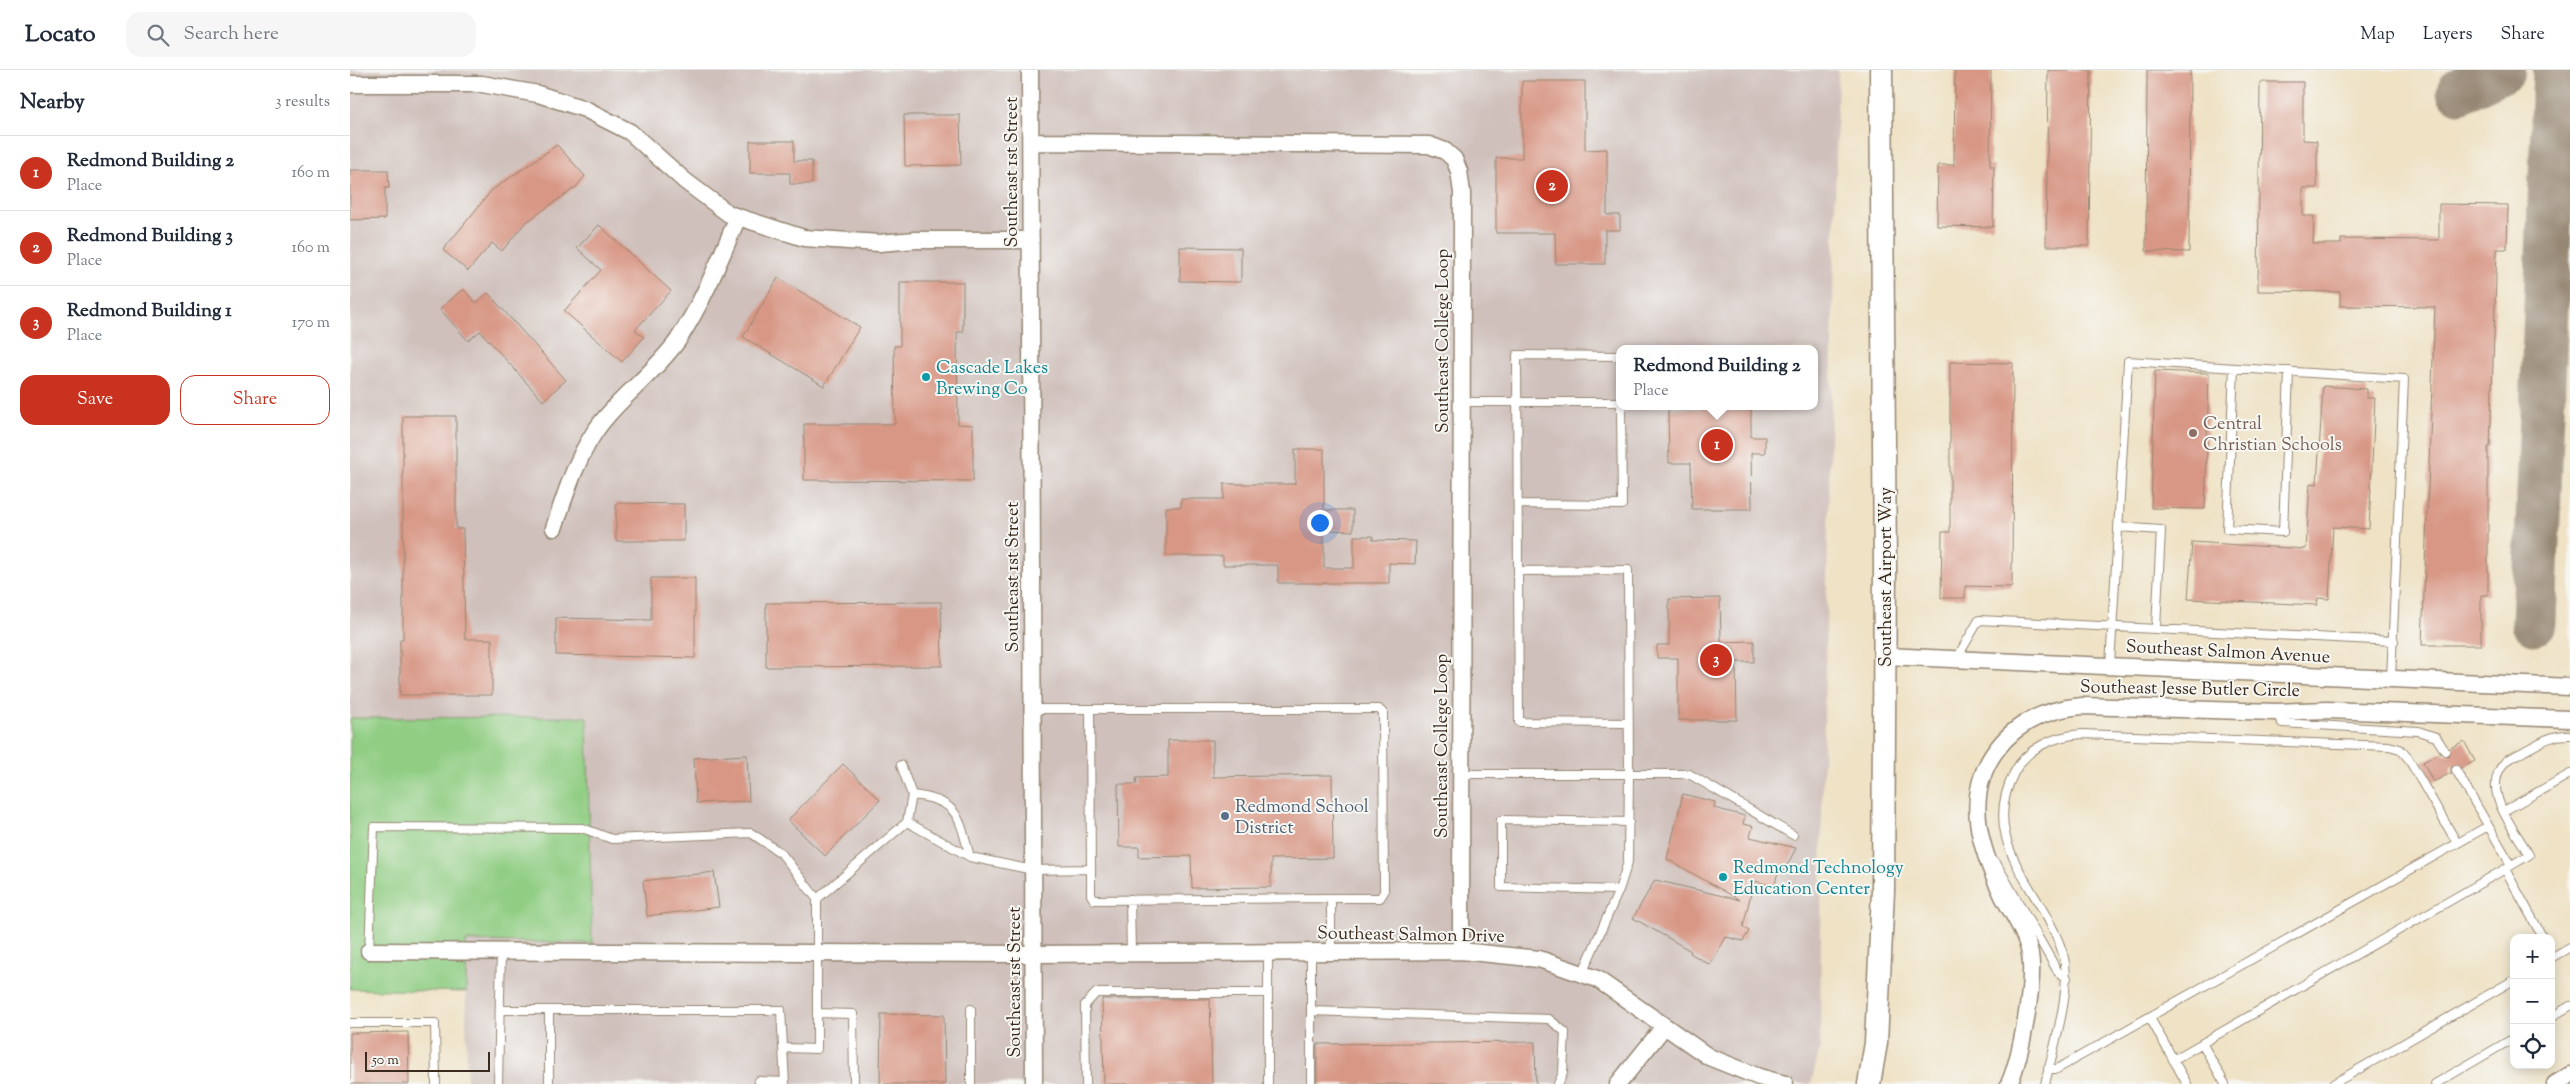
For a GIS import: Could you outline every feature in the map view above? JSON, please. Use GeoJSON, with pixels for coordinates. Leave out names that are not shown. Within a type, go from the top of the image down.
{"type":"FeatureCollection","features":[{"type":"Feature","properties":{"kind":"main road","name":"Southeast Airport Way"},"geometry":{"type":"LineString","coordinates":[[1869,1084],[1876,1043],[1882,932],[1885,656],[1881,70]]}},
{"type":"Feature","properties":{"kind":"street","name":"Southeast 1st Street"},"geometry":{"type":"LineString","coordinates":[[1030,70],[1034,1084]]}},
{"type":"Feature","properties":{"kind":"street"},"geometry":{"type":"LineString","coordinates":[[350,84],[482,84],[538,94],[586,109],[630,132],[685,181],[729,214],[804,238],[878,244],[916,240],[1031,240]]}},
{"type":"Feature","properties":{"kind":"street","name":"Southeast College Loop"},"geometry":{"type":"LineString","coordinates":[[1031,142],[1429,145],[1445,150],[1454,159],[1459,171],[1462,193],[1460,951]]}},
{"type":"Feature","properties":{"kind":"street"},"geometry":{"type":"LineString","coordinates":[[554,528],[575,468],[594,433],[650,374],[677,340],[702,297],[738,217]]}},
{"type":"Feature","properties":{"kind":"street","name":"Southeast Salmon Avenue"},"geometry":{"type":"LineString","coordinates":[[1885,656],[2570,687]]}},
{"type":"Feature","properties":{"kind":"street","name":"Southeast Jesse Butler Circle"},"geometry":{"type":"LineString","coordinates":[[2009,1084],[2017,1061],[2030,987],[2031,966],[2024,935],[2003,895],[1984,852],[1977,824],[1977,809],[1981,782],[1986,768],[2002,743],[2012,732],[2036,717],[2050,711],[2082,706],[2276,712],[2327,710],[2570,719]]}},
{"type":"Feature","properties":{"kind":"street","name":"Southeast Salmon Drive"},"geometry":{"type":"LineString","coordinates":[[369,951],[1034,954],[1460,951],[1539,959],[1597,980],[1638,1006],[1663,1028],[1709,1057],[1759,1077],[1785,1084]]}},
{"type":"Feature","properties":{"kind":"street"},"geometry":{"type":"LineString","coordinates":[[1623,1083],[1663,1028]]}},
{"type":"Feature","properties":{"kind":"street"},"geometry":{"type":"LineString","coordinates":[[2555,1084],[2570,1075]]}},
{"type":"Feature","properties":{"kind":"lane"},"geometry":{"type":"LineString","coordinates":[[1616,356],[1517,355],[1519,722],[1628,723]]}},
{"type":"Feature","properties":{"kind":"lane"},"geometry":{"type":"LineString","coordinates":[[2110,666],[2128,361],[2404,379],[2391,679]]}},
{"type":"Feature","properties":{"kind":"lane"},"geometry":{"type":"LineString","coordinates":[[2234,368],[2227,529],[2283,532],[2289,371]]}},
{"type":"Feature","properties":{"kind":"lane"},"geometry":{"type":"LineString","coordinates":[[1462,402],[1616,402]]}},
{"type":"Feature","properties":{"kind":"lane"},"geometry":{"type":"LineString","coordinates":[[1518,504],[1622,505],[1621,410]]}},
{"type":"Feature","properties":{"kind":"lane"},"geometry":{"type":"LineString","coordinates":[[2118,527],[2161,530],[2156,628]]}},
{"type":"Feature","properties":{"kind":"lane"},"geometry":{"type":"LineString","coordinates":[[1518,571],[1628,570],[1628,862],[1619,890],[1582,974]]}},
{"type":"Feature","properties":{"kind":"lane"},"geometry":{"type":"LineString","coordinates":[[1960,659],[1961,651],[1979,620],[2112,625],[2394,641]]}},
{"type":"Feature","properties":{"kind":"lane"},"geometry":{"type":"LineString","coordinates":[[1033,709],[1090,709],[1379,709],[1383,713],[1384,892],[1380,898],[1094,900],[1091,895],[1090,709]]}},
{"type":"Feature","properties":{"kind":"lane"},"geometry":{"type":"LineString","coordinates":[[2276,712],[2282,723],[2418,730],[2436,737],[2445,751]]}},
{"type":"Feature","properties":{"kind":"lane"},"geometry":{"type":"LineString","coordinates":[[2045,1084],[2067,978],[2063,954],[2042,908],[2008,848],[2001,819],[2009,783],[2017,767],[2030,753],[2061,736],[2082,734],[2389,746],[2400,749],[2408,758],[2456,843]]}},
{"type":"Feature","properties":{"kind":"lane"},"geometry":{"type":"LineString","coordinates":[[2173,1060],[2529,855],[2496,798],[2494,786],[2506,761],[2549,738],[2570,734]]}},
{"type":"Feature","properties":{"kind":"lane"},"geometry":{"type":"LineString","coordinates":[[817,899],[907,822],[912,795],[900,765]]}},
{"type":"Feature","properties":{"kind":"lane"},"geometry":{"type":"LineString","coordinates":[[2456,770],[2488,826],[2541,934]]}},
{"type":"Feature","properties":{"kind":"lane"},"geometry":{"type":"LineString","coordinates":[[1461,774],[1689,774],[1793,835]]}},
{"type":"Feature","properties":{"kind":"lane"},"geometry":{"type":"LineString","coordinates":[[2504,811],[2570,774]]}},
{"type":"Feature","properties":{"kind":"lane"},"geometry":{"type":"LineString","coordinates":[[912,795],[934,797],[959,816],[970,857]]}},
{"type":"Feature","properties":{"kind":"lane"},"geometry":{"type":"LineString","coordinates":[[1619,890],[1501,887],[1502,820],[1629,822]]}},
{"type":"Feature","properties":{"kind":"lane"},"geometry":{"type":"LineString","coordinates":[[907,822],[970,857],[1034,870],[1091,869]]}},
{"type":"Feature","properties":{"kind":"lane"},"geometry":{"type":"LineString","coordinates":[[2048,1068],[2057,1069],[2150,1018],[2488,826]]}},
{"type":"Feature","properties":{"kind":"lane"},"geometry":{"type":"LineString","coordinates":[[369,951],[374,827],[582,828],[612,839],[751,833],[781,853],[817,899],[817,1049],[784,1048]]}},
{"type":"Feature","properties":{"kind":"lane"},"geometry":{"type":"LineString","coordinates":[[1984,852],[1992,855],[2058,972],[2067,978]]}},
{"type":"Feature","properties":{"kind":"lane"},"geometry":{"type":"LineString","coordinates":[[1331,898],[1331,952]]}},
{"type":"Feature","properties":{"kind":"lane"},"geometry":{"type":"LineString","coordinates":[[1130,899],[1131,954]]}},
{"type":"Feature","properties":{"kind":"lane"},"geometry":{"type":"LineString","coordinates":[[2555,955],[2570,948]]}},
{"type":"Feature","properties":{"kind":"lane"},"geometry":{"type":"LineString","coordinates":[[498,1084],[501,951]]}},
{"type":"Feature","properties":{"kind":"lane"},"geometry":{"type":"LineString","coordinates":[[1268,952],[1268,1084]]}},
{"type":"Feature","properties":{"kind":"lane"},"geometry":{"type":"LineString","coordinates":[[1311,952],[1311,1084]]}},
{"type":"Feature","properties":{"kind":"lane"},"geometry":{"type":"LineString","coordinates":[[2333,1084],[2510,982]]}},
{"type":"Feature","properties":{"kind":"lane"},"geometry":{"type":"LineString","coordinates":[[1086,1084],[1085,1005],[1096,993],[1268,993]]}},
{"type":"Feature","properties":{"kind":"lane"},"geometry":{"type":"LineString","coordinates":[[2555,1014],[2570,1006]]}},
{"type":"Feature","properties":{"kind":"lane"},"geometry":{"type":"LineString","coordinates":[[971,1009],[971,1084]]}},
{"type":"Feature","properties":{"kind":"lane"},"geometry":{"type":"LineString","coordinates":[[500,1010],[781,1010],[785,1083],[759,1081],[759,1084]]}},
{"type":"Feature","properties":{"kind":"lane"},"geometry":{"type":"LineString","coordinates":[[549,1084],[550,1010]]}},
{"type":"Feature","properties":{"kind":"lane"},"geometry":{"type":"LineString","coordinates":[[1311,1012],[1549,1019],[1566,1032],[1563,1073],[1558,1084]]}},
{"type":"Feature","properties":{"kind":"lane"},"geometry":{"type":"LineString","coordinates":[[817,1013],[852,1014],[854,1084]]}},
{"type":"Feature","properties":{"kind":"lane"},"geometry":{"type":"LineString","coordinates":[[2150,1018],[2187,1084]]}},
{"type":"Feature","properties":{"kind":"lane"},"geometry":{"type":"LineString","coordinates":[[350,1023],[435,1024],[436,1084]]}},
{"type":"Feature","properties":{"kind":"lane"},"geometry":{"type":"LineString","coordinates":[[2435,1084],[2510,1040]]}},
{"type":"Feature","properties":{"kind":"lane"},"geometry":{"type":"LineString","coordinates":[[2202,1044],[2225,1084]]}},
{"type":"Feature","properties":{"kind":"shaded area"},"geometry":{"type":"Polygon","coordinates":[[[350,70],[1838,70],[1822,816],[1820,1047],[1811,1084],[467,1084],[465,941],[592,942],[587,718],[350,718],[350,70]]]}},
{"type":"Feature","properties":{"kind":"green space"},"geometry":{"type":"Polygon","coordinates":[[[587,717],[592,943],[466,941],[466,992],[350,989],[350,718],[587,717]]]}},
{"type":"Feature","properties":{"kind":"building"},"geometry":{"type":"Polygon","coordinates":[[[1955,70],[1991,70],[1990,166],[1994,166],[1993,227],[1937,226],[1938,165],[1954,165],[1955,70]]]}},
{"type":"Feature","properties":{"kind":"building"},"geometry":{"type":"Polygon","coordinates":[[[2048,70],[2091,70],[2089,246],[2046,246],[2048,70]]]}},
{"type":"Feature","properties":{"kind":"building"},"geometry":{"type":"Polygon","coordinates":[[[2147,70],[2190,70],[2189,252],[2146,251],[2147,70]]]}},
{"type":"Feature","properties":{"kind":"building"},"geometry":{"type":"Polygon","coordinates":[[[1522,81],[1585,81],[1585,150],[1607,149],[1607,215],[1620,215],[1620,230],[1605,230],[1605,264],[1556,264],[1555,233],[1496,233],[1496,158],[1522,158],[1522,81]]]}},
{"type":"Feature","properties":{"kind":"building"},"geometry":{"type":"Polygon","coordinates":[[[2260,82],[2303,82],[2303,140],[2317,141],[2317,188],[2303,188],[2303,216],[2314,216],[2313,244],[2341,244],[2341,239],[2439,240],[2439,204],[2508,205],[2507,249],[2497,249],[2490,447],[2488,447],[2488,595],[2481,595],[2481,645],[2422,645],[2435,307],[2340,306],[2340,292],[2258,291],[2260,82]]]}},
{"type":"Feature","properties":{"kind":"building"},"geometry":{"type":"Polygon","coordinates":[[[904,115],[960,115],[961,165],[905,166],[904,115]]]}},
{"type":"Feature","properties":{"kind":"building"},"geometry":{"type":"Polygon","coordinates":[[[750,141],[794,141],[794,161],[812,161],[812,184],[790,184],[790,173],[750,173],[750,141]]]}},
{"type":"Feature","properties":{"kind":"building"},"geometry":{"type":"Polygon","coordinates":[[[557,145],[585,176],[576,187],[525,223],[502,251],[492,243],[468,271],[443,250],[492,190],[557,145]]]}},
{"type":"Feature","properties":{"kind":"building"},"geometry":{"type":"Polygon","coordinates":[[[350,170],[388,170],[389,188],[385,188],[385,219],[350,220],[350,170]]]}},
{"type":"Feature","properties":{"kind":"building"},"geometry":{"type":"Polygon","coordinates":[[[599,225],[671,291],[635,330],[644,337],[622,362],[564,311],[601,270],[577,248],[599,225]]]}},
{"type":"Feature","properties":{"kind":"building"},"geometry":{"type":"Polygon","coordinates":[[[1180,247],[1241,248],[1241,282],[1180,281],[1180,247]]]}},
{"type":"Feature","properties":{"kind":"building"},"geometry":{"type":"Polygon","coordinates":[[[778,278],[860,327],[824,386],[743,337],[778,278]]]}},
{"type":"Feature","properties":{"kind":"building"},"geometry":{"type":"Polygon","coordinates":[[[900,282],[963,282],[963,332],[957,332],[958,424],[973,425],[973,481],[804,480],[804,424],[895,424],[894,346],[900,346],[900,282]]]}},
{"type":"Feature","properties":{"kind":"building"},"geometry":{"type":"Polygon","coordinates":[[[463,289],[476,303],[488,293],[566,380],[543,401],[480,331],[468,341],[440,309],[463,289]]]}},
{"type":"Feature","properties":{"kind":"building"},"geometry":{"type":"Polygon","coordinates":[[[1950,362],[2013,363],[2012,587],[1965,586],[1965,598],[1941,598],[1942,532],[1950,532],[1950,362]]]}},
{"type":"Feature","properties":{"kind":"building"},"geometry":{"type":"Polygon","coordinates":[[[2155,371],[2209,373],[2205,509],[2151,508],[2155,371]]]}},
{"type":"Feature","properties":{"kind":"building"},"geometry":{"type":"Polygon","coordinates":[[[2323,386],[2367,389],[2367,398],[2375,398],[2369,529],[2333,527],[2329,599],[2318,598],[2317,605],[2188,599],[2192,542],[2306,549],[2310,483],[2317,484],[2323,386]]]}},
{"type":"Feature","properties":{"kind":"building"},"geometry":{"type":"Polygon","coordinates":[[[1668,410],[1751,410],[1751,437],[1765,437],[1765,453],[1751,453],[1752,509],[1692,509],[1691,463],[1669,463],[1668,410]]]}},
{"type":"Feature","properties":{"kind":"building"},"geometry":{"type":"Polygon","coordinates":[[[403,416],[456,416],[456,529],[463,529],[465,639],[492,639],[492,695],[400,695],[400,639],[403,639],[403,416]]]}},
{"type":"Feature","properties":{"kind":"building"},"geometry":{"type":"Polygon","coordinates":[[[1295,449],[1324,449],[1324,510],[1353,510],[1353,531],[1324,530],[1324,568],[1354,568],[1354,536],[1373,536],[1373,540],[1416,541],[1415,564],[1389,563],[1389,583],[1278,583],[1278,565],[1223,565],[1223,556],[1166,556],[1166,507],[1181,507],[1181,499],[1224,499],[1224,484],[1295,484],[1295,449]]]}},
{"type":"Feature","properties":{"kind":"building"},"geometry":{"type":"Polygon","coordinates":[[[616,503],[684,504],[684,541],[616,541],[616,503]]]}},
{"type":"Feature","properties":{"kind":"building"},"geometry":{"type":"Polygon","coordinates":[[[651,578],[695,578],[695,658],[556,655],[556,618],[651,620],[651,578]]]}},
{"type":"Feature","properties":{"kind":"building"},"geometry":{"type":"Polygon","coordinates":[[[1720,598],[1721,642],[1754,641],[1754,662],[1736,662],[1737,720],[1678,720],[1678,658],[1657,658],[1657,645],[1669,645],[1669,599],[1720,598]]]}},
{"type":"Feature","properties":{"kind":"building"},"geometry":{"type":"Polygon","coordinates":[[[941,602],[942,666],[766,667],[766,603],[941,602]]]}},
{"type":"Feature","properties":{"kind":"building","name":"Redmond School District"},"geometry":{"type":"Polygon","coordinates":[[[1168,740],[1213,740],[1213,777],[1332,775],[1333,858],[1271,859],[1271,887],[1192,888],[1191,856],[1139,857],[1139,847],[1119,847],[1118,784],[1137,784],[1136,778],[1168,777],[1168,740]]]}},
{"type":"Feature","properties":{"kind":"building"},"geometry":{"type":"Polygon","coordinates":[[[2464,741],[2475,761],[2461,768],[2454,765],[2451,768],[2451,773],[2433,782],[2423,762],[2440,753],[2448,756],[2450,748],[2464,741]]]}},
{"type":"Feature","properties":{"kind":"building"},"geometry":{"type":"Polygon","coordinates":[[[747,755],[749,801],[696,803],[694,758],[747,755]]]}},
{"type":"Feature","properties":{"kind":"building"},"geometry":{"type":"Polygon","coordinates":[[[843,764],[880,800],[825,856],[788,820],[843,764]]]}},
{"type":"Feature","properties":{"kind":"building","name":"Redmond Technology Education Center"},"geometry":{"type":"Polygon","coordinates":[[[1683,794],[1715,802],[1714,808],[1745,816],[1743,824],[1753,826],[1750,837],[1796,848],[1784,871],[1777,875],[1775,886],[1754,881],[1743,927],[1749,931],[1743,941],[1726,937],[1710,965],[1690,953],[1691,951],[1633,918],[1655,880],[1740,900],[1667,859],[1683,794]]]}},
{"type":"Feature","properties":{"kind":"building"},"geometry":{"type":"Polygon","coordinates":[[[714,872],[719,907],[647,916],[643,881],[714,872]]]}},
{"type":"Feature","properties":{"kind":"building"},"geometry":{"type":"Polygon","coordinates":[[[1102,999],[1210,999],[1212,1084],[1104,1084],[1102,999]]]}},
{"type":"Feature","properties":{"kind":"building"},"geometry":{"type":"Polygon","coordinates":[[[881,1014],[944,1015],[945,1084],[880,1084],[881,1014]]]}},
{"type":"Feature","properties":{"kind":"building"},"geometry":{"type":"Polygon","coordinates":[[[408,1032],[409,1084],[350,1084],[350,1033],[408,1032]]]}},
{"type":"Feature","properties":{"kind":"building"},"geometry":{"type":"Polygon","coordinates":[[[1535,1042],[1536,1084],[1317,1084],[1317,1044],[1535,1042]]]}},
{"type":"Feature","properties":{"kind":"taxiway"},"geometry":{"type":"LineString","coordinates":[[2459,91],[2503,70]]}},
{"type":"Feature","properties":{"kind":"taxiway"},"geometry":{"type":"LineString","coordinates":[[2534,623],[2555,70]]}},
{"type":"Feature","properties":{"kind":"place","name":"Redmond Building 3"},"geometry":{"type":"Point","coordinates":[1552,186]}},
{"type":"Feature","properties":{"kind":"place","name":"Cascade Lakes Brewing Co"},"geometry":{"type":"Point","coordinates":[926,377]}},
{"type":"Feature","properties":{"kind":"place","name":"Central Christian Schools"},"geometry":{"type":"Point","coordinates":[2193,433]}},
{"type":"Feature","properties":{"kind":"place","name":"Redmond Building 2"},"geometry":{"type":"Point","coordinates":[1717,445]}},
{"type":"Feature","properties":{"kind":"place","name":"Redmond Building 1"},"geometry":{"type":"Point","coordinates":[1716,660]}},
{"type":"Feature","properties":{"kind":"place","name":"Redmond School District"},"geometry":{"type":"Point","coordinates":[1225,816]}},
{"type":"Feature","properties":{"kind":"place","name":"Redmond Technology Education Center"},"geometry":{"type":"Point","coordinates":[1723,877]}}]}
